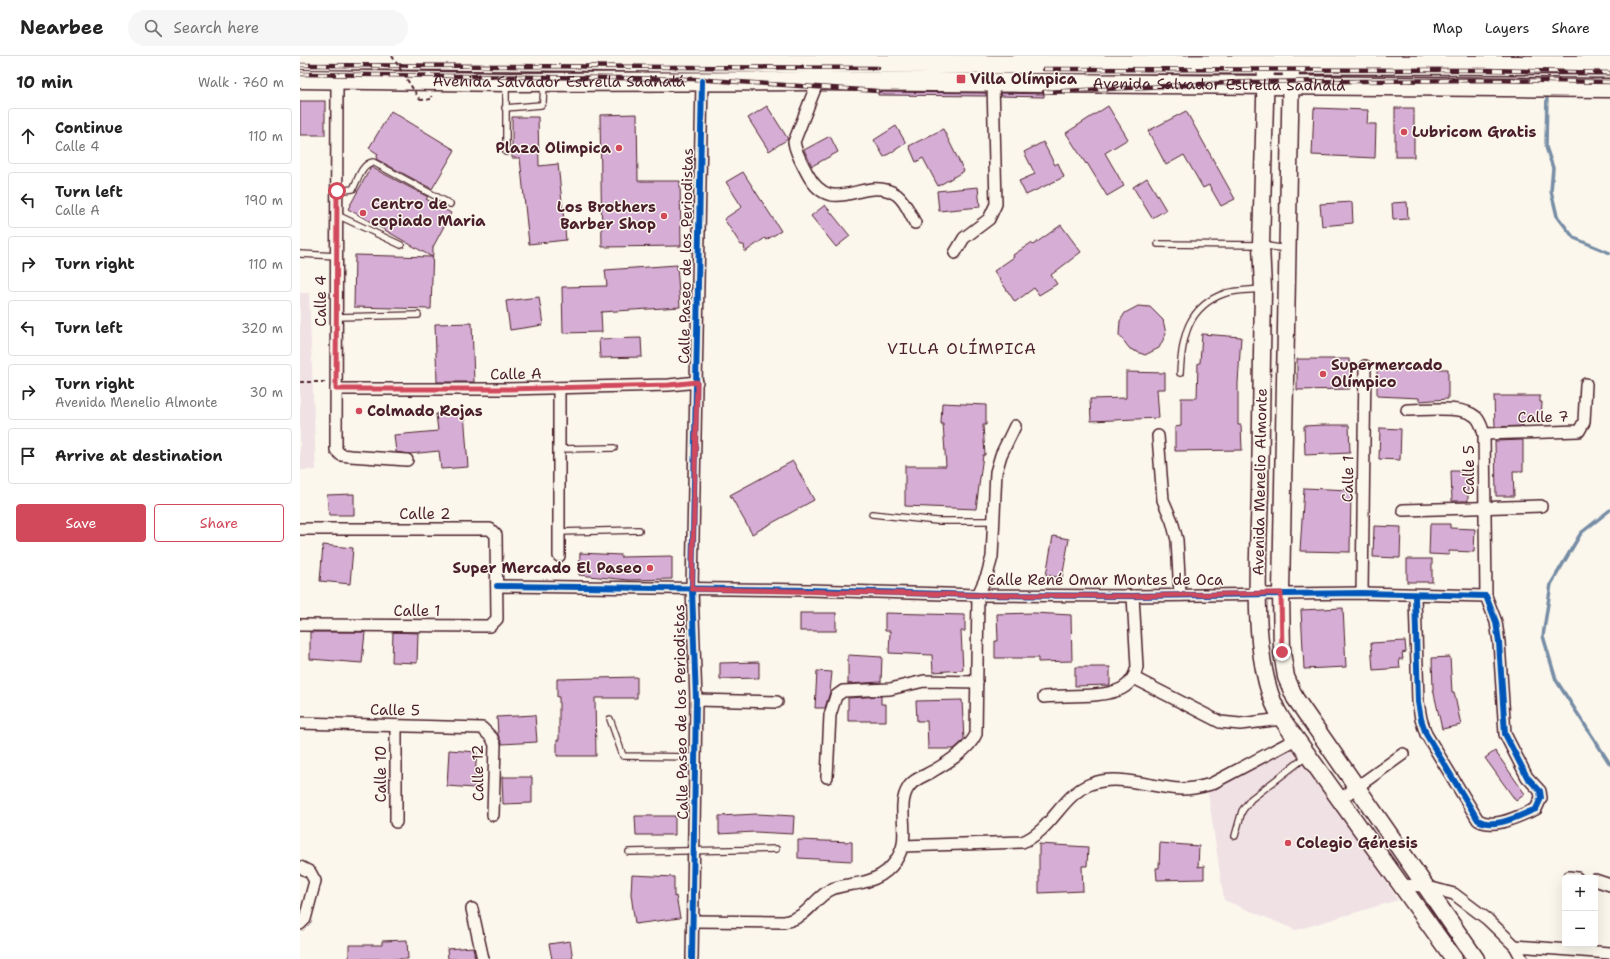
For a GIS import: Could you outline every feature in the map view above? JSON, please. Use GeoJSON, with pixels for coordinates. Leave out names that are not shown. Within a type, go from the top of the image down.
{"type":"FeatureCollection","features":[{"type":"Feature","properties":{"kind":"main road","name":"Avenida Salvador Estrella Sadhalá"},"geometry":{"type":"LineString","coordinates":[[300,60],[1288,60],[1610,65]]}},
{"type":"Feature","properties":{"kind":"main road","name":"Avenida Salvador Estrella Sadhalá"},"geometry":{"type":"LineString","coordinates":[[300,79],[506,82],[818,81],[1610,88]]}},
{"type":"Feature","properties":{"kind":"street","name":"Avenida Menelio Almonte"},"geometry":{"type":"LineString","coordinates":[[1271,60],[1265,86],[1261,245],[1263,289],[1259,594],[1260,645],[1264,677],[1272,700],[1282,719],[1454,959]]}},
{"type":"Feature","properties":{"kind":"street","name":"Avenida Menelio Almonte"},"geometry":{"type":"LineString","coordinates":[[1288,60],[1290,86],[1281,593],[1282,652],[1286,676],[1295,698],[1476,959]]}},
{"type":"Feature","properties":{"kind":"street","name":"Calle 4"},"geometry":{"type":"LineString","coordinates":[[338,80],[336,450],[341,455],[380,460],[407,460]]}},
{"type":"Feature","properties":{"kind":"street","name":"Calle Paseo de los Periodistas"},"geometry":{"type":"LineString","coordinates":[[692,959],[695,850],[696,700],[692,589],[702,81]]}},
{"type":"Feature","properties":{"kind":"street"},"geometry":{"type":"LineString","coordinates":[[818,81],[794,142],[796,150],[811,181],[822,193],[830,196],[876,189],[897,195],[906,206],[915,223]]}},
{"type":"Feature","properties":{"kind":"street"},"geometry":{"type":"LineString","coordinates":[[955,253],[964,238],[989,219],[996,204],[992,83]]}},
{"type":"Feature","properties":{"kind":"street","name":"Calle 1"},"geometry":{"type":"LineString","coordinates":[[1362,593],[1365,366]]}},
{"type":"Feature","properties":{"kind":"street","name":"Calle A"},"geometry":{"type":"LineString","coordinates":[[336,386],[558,388],[669,385],[697,382]]}},
{"type":"Feature","properties":{"kind":"street","name":"Calle 7"},"geometry":{"type":"LineString","coordinates":[[1484,434],[1579,431],[1584,422],[1586,384]]}},
{"type":"Feature","properties":{"kind":"street"},"geometry":{"type":"LineString","coordinates":[[558,388],[559,556]]}},
{"type":"Feature","properties":{"kind":"street","name":"Calle 5"},"geometry":{"type":"LineString","coordinates":[[1407,410],[1465,411],[1474,416],[1480,423],[1484,434],[1486,596]]}},
{"type":"Feature","properties":{"kind":"street"},"geometry":{"type":"LineString","coordinates":[[693,921],[791,921],[810,909],[830,890],[840,886],[862,882],[888,872],[897,860],[902,846],[904,796],[908,788],[973,741],[976,734],[978,595],[987,575],[992,557],[996,472],[1001,455],[1015,426]]}},
{"type":"Feature","properties":{"kind":"street"},"geometry":{"type":"LineString","coordinates":[[1158,436],[1162,500],[1172,521],[1177,540],[1180,595]]}},
{"type":"Feature","properties":{"kind":"street"},"geometry":{"type":"LineString","coordinates":[[1403,510],[1541,506]]}},
{"type":"Feature","properties":{"kind":"street","name":"Calle 2"},"geometry":{"type":"LineString","coordinates":[[300,529],[490,530],[496,535],[497,586]]}},
{"type":"Feature","properties":{"kind":"street","name":"Calle René Omar Montes de Oca"},"geometry":{"type":"LineString","coordinates":[[497,586],[978,595],[1134,596],[1362,593],[1415,596],[1486,596]]}},
{"type":"Feature","properties":{"kind":"street","name":"Calle 1"},"geometry":{"type":"LineString","coordinates":[[300,625],[490,626],[497,619],[497,586]]}},
{"type":"Feature","properties":{"kind":"street"},"geometry":{"type":"LineString","coordinates":[[1044,696],[1106,693],[1122,688],[1134,678],[1137,667],[1134,596]]}},
{"type":"Feature","properties":{"kind":"street"},"geometry":{"type":"LineString","coordinates":[[1415,596],[1418,702],[1426,734],[1478,820],[1483,823],[1496,823],[1536,809],[1541,798],[1540,791],[1527,777],[1505,734],[1499,642],[1496,622],[1486,596]]}},
{"type":"Feature","properties":{"kind":"street"},"geometry":{"type":"LineString","coordinates":[[1134,678],[1220,722],[1240,724],[1282,719]]}},
{"type":"Feature","properties":{"kind":"street"},"geometry":{"type":"LineString","coordinates":[[827,777],[830,715],[836,696],[843,691],[890,689],[924,681],[977,682]]}},
{"type":"Feature","properties":{"kind":"street"},"geometry":{"type":"LineString","coordinates":[[696,700],[777,702]]}},
{"type":"Feature","properties":{"kind":"street","name":"Calle 5"},"geometry":{"type":"LineString","coordinates":[[300,723],[476,727],[488,732]]}},
{"type":"Feature","properties":{"kind":"street","name":"Calle 10"},"geometry":{"type":"LineString","coordinates":[[396,726],[396,822]]}},
{"type":"Feature","properties":{"kind":"street","name":"Calle 12"},"geometry":{"type":"LineString","coordinates":[[488,732],[495,745],[493,815]]}},
{"type":"Feature","properties":{"kind":"street"},"geometry":{"type":"LineString","coordinates":[[902,846],[1022,842],[1038,834],[1071,796],[1090,784],[1107,779],[1181,789],[1196,788],[1211,784],[1296,739]]}},
{"type":"Feature","properties":{"kind":"street"},"geometry":{"type":"LineString","coordinates":[[1339,800],[1403,754]]}},
{"type":"Feature","properties":{"kind":"street"},"geometry":{"type":"LineString","coordinates":[[300,867],[310,872],[316,881],[305,918],[300,924]]}},
{"type":"Feature","properties":{"kind":"street"},"geometry":{"type":"LineString","coordinates":[[1598,881],[1610,885]]}},
{"type":"Feature","properties":{"kind":"street"},"geometry":{"type":"LineString","coordinates":[[1400,885],[1424,886],[1454,894],[1487,919],[1515,946],[1522,959]]}},
{"type":"Feature","properties":{"kind":"street"},"geometry":{"type":"LineString","coordinates":[[472,909],[483,959]]}},
{"type":"Feature","properties":{"kind":"street"},"geometry":{"type":"LineString","coordinates":[[1515,946],[1610,953]]}},
{"type":"Feature","properties":{"kind":"lane"},"geometry":{"type":"LineString","coordinates":[[506,82],[506,152]]}},
{"type":"Feature","properties":{"kind":"lane"},"geometry":{"type":"LineString","coordinates":[[506,108],[541,105],[543,102],[544,82]]}},
{"type":"Feature","properties":{"kind":"lane"},"geometry":{"type":"LineString","coordinates":[[337,191],[353,189],[363,169],[368,163],[373,162],[450,204]]}},
{"type":"Feature","properties":{"kind":"lane"},"geometry":{"type":"LineString","coordinates":[[337,215],[401,246]]}},
{"type":"Feature","properties":{"kind":"lane"},"geometry":{"type":"LineString","coordinates":[[1158,244],[1261,245],[1287,249]]}},
{"type":"Feature","properties":{"kind":"lane"},"geometry":{"type":"LineString","coordinates":[[300,254],[336,256]]}},
{"type":"Feature","properties":{"kind":"lane"},"geometry":{"type":"LineString","coordinates":[[1180,373],[1185,333],[1198,310],[1210,301],[1227,293],[1263,289]]}},
{"type":"Feature","properties":{"kind":"lane"},"geometry":{"type":"LineString","coordinates":[[336,316],[418,315]]}},
{"type":"Feature","properties":{"kind":"lane"},"geometry":{"type":"LineString","coordinates":[[558,449],[614,448]]}},
{"type":"Feature","properties":{"kind":"lane"},"geometry":{"type":"LineString","coordinates":[[872,514],[937,521],[993,521]]}},
{"type":"Feature","properties":{"kind":"lane"},"geometry":{"type":"LineString","coordinates":[[559,532],[639,530]]}},
{"type":"Feature","properties":{"kind":"lane"},"geometry":{"type":"LineString","coordinates":[[610,719],[623,756],[695,757]]}},
{"type":"Feature","properties":{"kind":"lane"},"geometry":{"type":"LineString","coordinates":[[1235,836],[1242,811],[1252,799],[1307,755]]}},
{"type":"Feature","properties":{"kind":"lane"},"geometry":{"type":"LineString","coordinates":[[629,852],[776,849]]}},
{"type":"Feature","properties":{"kind":"path"},"geometry":{"type":"LineString","coordinates":[[392,56],[420,100]]}},
{"type":"Feature","properties":{"kind":"path"},"geometry":{"type":"LineString","coordinates":[[300,382],[336,386]]}},
{"type":"Feature","properties":{"kind":"shaded area"},"geometry":{"type":"Polygon","coordinates":[[[300,293],[309,293],[316,470],[300,470],[300,293]]]}},
{"type":"Feature","properties":{"kind":"shaded area","name":"Colegio Génesis"},"geometry":{"type":"Polygon","coordinates":[[[1298,747],[1398,900],[1296,930],[1224,900],[1207,787],[1298,747]]]}},
{"type":"Feature","properties":{"kind":"building"},"geometry":{"type":"Polygon","coordinates":[[[878,92],[986,93],[986,96],[878,95],[878,92]]]}},
{"type":"Feature","properties":{"kind":"building"},"geometry":{"type":"Polygon","coordinates":[[[1000,93],[1044,94],[1044,97],[1000,96],[1000,93]]]}},
{"type":"Feature","properties":{"kind":"building"},"geometry":{"type":"Polygon","coordinates":[[[300,101],[325,101],[325,135],[300,135],[300,101]]]}},
{"type":"Feature","properties":{"kind":"building"},"geometry":{"type":"Polygon","coordinates":[[[767,106],[788,139],[769,151],[748,118],[767,106]]]}},
{"type":"Feature","properties":{"kind":"building"},"geometry":{"type":"Polygon","coordinates":[[[1108,106],[1128,139],[1105,153],[1124,186],[1107,196],[1087,163],[1086,164],[1066,133],[1108,106]]]}},
{"type":"Feature","properties":{"kind":"building"},"geometry":{"type":"Polygon","coordinates":[[[1314,108],[1368,110],[1367,124],[1376,124],[1375,158],[1312,155],[1314,108]]]}},
{"type":"Feature","properties":{"kind":"building","name":"Lubricom Gratis"},"geometry":{"type":"Polygon","coordinates":[[[1395,108],[1414,108],[1414,157],[1395,157],[1395,108]]]}},
{"type":"Feature","properties":{"kind":"building"},"geometry":{"type":"Polygon","coordinates":[[[391,111],[455,150],[432,189],[376,159],[378,154],[369,148],[391,111]]]}},
{"type":"Feature","properties":{"kind":"building"},"geometry":{"type":"Polygon","coordinates":[[[1186,111],[1235,199],[1221,206],[1209,185],[1203,188],[1184,155],[1166,165],[1148,131],[1186,111]]]}},
{"type":"Feature","properties":{"kind":"building","name":"Plaza Olimpica"},"geometry":{"type":"Polygon","coordinates":[[[637,114],[638,181],[680,181],[681,246],[602,247],[600,115],[637,114]]]}},
{"type":"Feature","properties":{"kind":"building"},"geometry":{"type":"Polygon","coordinates":[[[512,117],[538,117],[539,166],[558,164],[566,240],[529,244],[520,158],[512,158],[512,117]]]}},
{"type":"Feature","properties":{"kind":"building"},"geometry":{"type":"Polygon","coordinates":[[[896,126],[906,143],[884,157],[874,140],[896,126]]]}},
{"type":"Feature","properties":{"kind":"building"},"geometry":{"type":"Polygon","coordinates":[[[943,129],[964,171],[938,186],[923,158],[916,162],[909,146],[943,129]]]}},
{"type":"Feature","properties":{"kind":"building"},"geometry":{"type":"Polygon","coordinates":[[[830,136],[838,152],[812,166],[804,150],[830,136]]]}},
{"type":"Feature","properties":{"kind":"building"},"geometry":{"type":"Polygon","coordinates":[[[1043,142],[1055,165],[1058,163],[1064,177],[1026,195],[1019,181],[1035,174],[1024,152],[1043,142]]]}},
{"type":"Feature","properties":{"kind":"building"},"geometry":{"type":"Polygon","coordinates":[[[371,167],[428,197],[426,199],[451,213],[433,247],[431,309],[354,307],[355,255],[432,257],[348,209],[371,167]]]}},
{"type":"Feature","properties":{"kind":"building"},"geometry":{"type":"Polygon","coordinates":[[[743,172],[781,231],[766,240],[765,238],[745,252],[744,245],[741,245],[724,219],[742,207],[726,182],[743,172]]]}},
{"type":"Feature","properties":{"kind":"building"},"geometry":{"type":"Polygon","coordinates":[[[1147,178],[1166,210],[1152,218],[1133,187],[1147,178]]]}},
{"type":"Feature","properties":{"kind":"building"},"geometry":{"type":"Polygon","coordinates":[[[978,187],[980,207],[939,211],[937,191],[978,187]]]}},
{"type":"Feature","properties":{"kind":"building"},"geometry":{"type":"Polygon","coordinates":[[[1352,202],[1353,223],[1322,226],[1320,204],[1352,202]]]}},
{"type":"Feature","properties":{"kind":"building"},"geometry":{"type":"Polygon","coordinates":[[[1407,202],[1408,219],[1393,220],[1392,203],[1407,202]]]}},
{"type":"Feature","properties":{"kind":"building"},"geometry":{"type":"Polygon","coordinates":[[[825,205],[850,236],[836,247],[811,216],[825,205]]]}},
{"type":"Feature","properties":{"kind":"building"},"geometry":{"type":"Polygon","coordinates":[[[1061,225],[1081,252],[1051,275],[1057,284],[1039,295],[1034,288],[1015,302],[994,271],[1014,257],[1013,255],[1031,243],[1033,245],[1061,225]]]}},
{"type":"Feature","properties":{"kind":"building"},"geometry":{"type":"Polygon","coordinates":[[[677,265],[680,307],[601,312],[602,332],[563,333],[562,287],[607,286],[605,270],[677,265]]]}},
{"type":"Feature","properties":{"kind":"building"},"geometry":{"type":"Polygon","coordinates":[[[539,297],[543,325],[510,330],[506,301],[539,297]]]}},
{"type":"Feature","properties":{"kind":"building"},"geometry":{"type":"Polygon","coordinates":[[[1138,306],[1150,307],[1163,320],[1166,334],[1159,348],[1145,355],[1130,349],[1119,335],[1120,321],[1125,313],[1138,306]]]}},
{"type":"Feature","properties":{"kind":"building"},"geometry":{"type":"Polygon","coordinates":[[[472,323],[474,382],[437,382],[435,324],[472,323]]]}},
{"type":"Feature","properties":{"kind":"building"},"geometry":{"type":"Polygon","coordinates":[[[1202,334],[1241,337],[1238,383],[1238,425],[1241,425],[1242,450],[1175,451],[1175,427],[1181,426],[1181,398],[1197,398],[1198,363],[1200,363],[1202,334]]]}},
{"type":"Feature","properties":{"kind":"building"},"geometry":{"type":"Polygon","coordinates":[[[641,338],[642,357],[600,358],[599,339],[641,338]]]}},
{"type":"Feature","properties":{"kind":"building","name":"Supermercado Olímpico"},"geometry":{"type":"Polygon","coordinates":[[[1297,359],[1349,359],[1350,389],[1297,390],[1297,359]]]}},
{"type":"Feature","properties":{"kind":"building"},"geometry":{"type":"Polygon","coordinates":[[[1419,365],[1435,366],[1435,369],[1448,369],[1448,399],[1419,401],[1419,398],[1377,396],[1377,366],[1419,367],[1419,365]]]}},
{"type":"Feature","properties":{"kind":"building"},"geometry":{"type":"Polygon","coordinates":[[[1126,372],[1165,373],[1165,389],[1157,389],[1159,418],[1091,421],[1090,399],[1126,398],[1126,372]]]}},
{"type":"Feature","properties":{"kind":"building"},"geometry":{"type":"Polygon","coordinates":[[[1494,396],[1540,396],[1540,402],[1542,402],[1541,423],[1523,422],[1523,426],[1495,427],[1494,396]]]}},
{"type":"Feature","properties":{"kind":"building"},"geometry":{"type":"Polygon","coordinates":[[[942,403],[986,405],[986,425],[983,425],[985,455],[983,455],[976,509],[905,506],[905,466],[946,466],[943,424],[941,424],[942,403]]]}},
{"type":"Feature","properties":{"kind":"building"},"geometry":{"type":"Polygon","coordinates":[[[464,412],[468,467],[441,469],[439,451],[409,454],[396,452],[394,435],[438,431],[436,414],[464,412]]]}},
{"type":"Feature","properties":{"kind":"building"},"geometry":{"type":"Polygon","coordinates":[[[1349,425],[1350,453],[1305,455],[1304,426],[1349,425]]]}},
{"type":"Feature","properties":{"kind":"building"},"geometry":{"type":"Polygon","coordinates":[[[1380,428],[1401,429],[1400,460],[1379,459],[1380,428]]]}},
{"type":"Feature","properties":{"kind":"building"},"geometry":{"type":"Polygon","coordinates":[[[1523,440],[1523,471],[1513,471],[1514,496],[1496,496],[1495,441],[1523,440]]]}},
{"type":"Feature","properties":{"kind":"building"},"geometry":{"type":"Polygon","coordinates":[[[793,461],[814,500],[752,534],[730,495],[793,461]]]}},
{"type":"Feature","properties":{"kind":"building"},"geometry":{"type":"Polygon","coordinates":[[[1451,471],[1468,471],[1468,501],[1452,501],[1451,471]]]}},
{"type":"Feature","properties":{"kind":"building"},"geometry":{"type":"Polygon","coordinates":[[[1304,488],[1351,490],[1350,552],[1300,551],[1304,488]]]}},
{"type":"Feature","properties":{"kind":"building"},"geometry":{"type":"Polygon","coordinates":[[[354,494],[354,515],[329,515],[327,495],[354,494]]]}},
{"type":"Feature","properties":{"kind":"building"},"geometry":{"type":"Polygon","coordinates":[[[1430,524],[1450,524],[1450,528],[1475,529],[1474,552],[1449,551],[1449,555],[1429,554],[1430,524]]]}},
{"type":"Feature","properties":{"kind":"building"},"geometry":{"type":"Polygon","coordinates":[[[1374,526],[1401,527],[1400,558],[1373,557],[1374,526]]]}},
{"type":"Feature","properties":{"kind":"building"},"geometry":{"type":"Polygon","coordinates":[[[1053,536],[1069,539],[1062,578],[1046,575],[1053,536]]]}},
{"type":"Feature","properties":{"kind":"building"},"geometry":{"type":"Polygon","coordinates":[[[323,545],[353,548],[350,584],[320,581],[323,545]]]}},
{"type":"Feature","properties":{"kind":"building"},"geometry":{"type":"Polygon","coordinates":[[[580,553],[621,555],[621,557],[672,556],[672,579],[629,580],[579,575],[580,553]]]}},
{"type":"Feature","properties":{"kind":"building"},"geometry":{"type":"Polygon","coordinates":[[[1407,559],[1432,559],[1432,582],[1407,582],[1407,559]]]}},
{"type":"Feature","properties":{"kind":"building"},"geometry":{"type":"Polygon","coordinates":[[[1343,608],[1346,667],[1304,669],[1301,610],[1343,608]]]}},
{"type":"Feature","properties":{"kind":"building"},"geometry":{"type":"Polygon","coordinates":[[[800,613],[836,613],[836,631],[800,631],[800,613]]]}},
{"type":"Feature","properties":{"kind":"building"},"geometry":{"type":"Polygon","coordinates":[[[885,613],[965,615],[965,631],[961,631],[963,670],[933,672],[932,655],[889,653],[890,631],[885,631],[885,613]]]}},
{"type":"Feature","properties":{"kind":"building"},"geometry":{"type":"Polygon","coordinates":[[[1034,613],[1071,615],[1072,661],[1038,662],[1038,658],[995,658],[995,641],[998,641],[997,614],[1034,613]]]}},
{"type":"Feature","properties":{"kind":"building"},"geometry":{"type":"Polygon","coordinates":[[[310,632],[365,632],[362,663],[310,659],[310,632]]]}},
{"type":"Feature","properties":{"kind":"building"},"geometry":{"type":"Polygon","coordinates":[[[393,632],[418,633],[417,663],[392,662],[393,632]]]}},
{"type":"Feature","properties":{"kind":"building"},"geometry":{"type":"Polygon","coordinates":[[[1405,641],[1406,652],[1402,653],[1403,659],[1399,659],[1400,668],[1373,670],[1371,643],[1405,641]]]}},
{"type":"Feature","properties":{"kind":"building"},"geometry":{"type":"Polygon","coordinates":[[[848,655],[882,657],[881,682],[848,684],[848,655]]]}},
{"type":"Feature","properties":{"kind":"building"},"geometry":{"type":"Polygon","coordinates":[[[1450,657],[1452,692],[1454,692],[1461,725],[1442,729],[1433,689],[1432,658],[1450,657]]]}},
{"type":"Feature","properties":{"kind":"building"},"geometry":{"type":"Polygon","coordinates":[[[759,662],[759,678],[720,679],[720,663],[759,662]]]}},
{"type":"Feature","properties":{"kind":"building"},"geometry":{"type":"Polygon","coordinates":[[[1075,667],[1110,667],[1110,685],[1075,686],[1075,667]]]}},
{"type":"Feature","properties":{"kind":"building"},"geometry":{"type":"Polygon","coordinates":[[[817,671],[832,672],[830,692],[825,708],[815,708],[817,671]]]}},
{"type":"Feature","properties":{"kind":"building"},"geometry":{"type":"Polygon","coordinates":[[[637,677],[637,698],[595,698],[596,756],[557,756],[557,740],[559,740],[559,697],[557,697],[557,679],[637,677]]]}},
{"type":"Feature","properties":{"kind":"building"},"geometry":{"type":"Polygon","coordinates":[[[881,696],[881,704],[886,704],[886,721],[848,721],[848,698],[881,696]]]}},
{"type":"Feature","properties":{"kind":"building"},"geometry":{"type":"Polygon","coordinates":[[[962,700],[964,740],[954,749],[928,749],[927,721],[917,721],[916,701],[962,700]]]}},
{"type":"Feature","properties":{"kind":"building"},"geometry":{"type":"Polygon","coordinates":[[[535,715],[537,742],[502,744],[498,735],[497,717],[535,715]]]}},
{"type":"Feature","properties":{"kind":"building"},"geometry":{"type":"Polygon","coordinates":[[[449,750],[477,752],[474,788],[447,786],[449,750]]]}},
{"type":"Feature","properties":{"kind":"building"},"geometry":{"type":"Polygon","coordinates":[[[1495,751],[1525,794],[1516,801],[1485,758],[1495,751]]]}},
{"type":"Feature","properties":{"kind":"building"},"geometry":{"type":"Polygon","coordinates":[[[502,777],[532,777],[532,803],[503,804],[502,777]]]}},
{"type":"Feature","properties":{"kind":"building"},"geometry":{"type":"Polygon","coordinates":[[[757,814],[794,816],[793,834],[755,832],[719,834],[719,816],[757,814]]]}},
{"type":"Feature","properties":{"kind":"building"},"geometry":{"type":"Polygon","coordinates":[[[635,816],[675,816],[675,835],[636,835],[635,816]]]}},
{"type":"Feature","properties":{"kind":"building"},"geometry":{"type":"Polygon","coordinates":[[[798,840],[852,842],[852,861],[798,858],[798,840]]]}},
{"type":"Feature","properties":{"kind":"building"},"geometry":{"type":"Polygon","coordinates":[[[1160,843],[1199,846],[1198,867],[1204,866],[1204,879],[1157,880],[1156,868],[1159,868],[1160,843]]]}},
{"type":"Feature","properties":{"kind":"building"},"geometry":{"type":"Polygon","coordinates":[[[1039,844],[1088,847],[1087,866],[1082,866],[1083,891],[1039,893],[1039,844]]]}},
{"type":"Feature","properties":{"kind":"building"},"geometry":{"type":"Polygon","coordinates":[[[632,875],[674,877],[674,897],[676,896],[680,918],[635,924],[631,894],[632,875]]]}},
{"type":"Feature","properties":{"kind":"building"},"geometry":{"type":"Polygon","coordinates":[[[407,940],[408,959],[349,959],[349,945],[382,945],[382,941],[407,940]]]}},
{"type":"Feature","properties":{"kind":"building"},"geometry":{"type":"Polygon","coordinates":[[[570,941],[573,959],[552,959],[549,944],[570,941]]]}},
{"type":"Feature","properties":{"kind":"building"},"geometry":{"type":"Polygon","coordinates":[[[473,947],[475,959],[448,959],[447,949],[473,947]]]}},
{"type":"Feature","properties":{"kind":"waterway"},"geometry":{"type":"LineString","coordinates":[[1547,92],[1546,147],[1553,168],[1551,191],[1557,216],[1574,238],[1610,253]]}},
{"type":"Feature","properties":{"kind":"waterway"},"geometry":{"type":"LineString","coordinates":[[1610,510],[1581,533],[1551,584],[1543,636],[1556,680],[1610,764]]}},
{"type":"Feature","properties":{"kind":"railway"},"geometry":{"type":"LineString","coordinates":[[300,65],[878,68]]}},
{"type":"Feature","properties":{"kind":"railway"},"geometry":{"type":"LineString","coordinates":[[1044,69],[1487,70],[1610,73]]}},
{"type":"Feature","properties":{"kind":"railway"},"geometry":{"type":"LineString","coordinates":[[300,74],[693,79],[878,91]]}},
{"type":"Feature","properties":{"kind":"railway"},"geometry":{"type":"LineString","coordinates":[[1044,92],[1249,82],[1486,80],[1610,82]]}},
{"type":"Feature","properties":{"kind":"cycle path"},"geometry":{"type":"LineString","coordinates":[[692,959],[696,700],[692,589],[702,81]]}},
{"type":"Feature","properties":{"kind":"cycle path"},"geometry":{"type":"LineString","coordinates":[[497,586],[809,590],[978,595],[1133,596],[1362,593],[1486,596],[1496,622],[1499,642],[1505,734],[1527,777],[1540,791],[1541,798],[1536,809],[1515,818],[1500,822],[1485,823],[1478,820],[1426,734],[1421,719],[1418,702],[1415,596]]}},
{"type":"Feature","properties":{"kind":"place","name":"Villa Olímpica"},"geometry":{"type":"Point","coordinates":[961,79]}},
{"type":"Feature","properties":{"kind":"place","name":"Lubricom Gratis"},"geometry":{"type":"Point","coordinates":[1404,132]}},
{"type":"Feature","properties":{"kind":"place","name":"Plaza Olimpica"},"geometry":{"type":"Point","coordinates":[619,148]}},
{"type":"Feature","properties":{"kind":"place","name":"Centro de copiado Maria"},"geometry":{"type":"Point","coordinates":[363,213]}},
{"type":"Feature","properties":{"kind":"place","name":"Los Brothers Barber Shop"},"geometry":{"type":"Point","coordinates":[664,216]}},
{"type":"Feature","properties":{"kind":"place","name":"Supermercado Olímpico"},"geometry":{"type":"Point","coordinates":[1323,374]}},
{"type":"Feature","properties":{"kind":"place","name":"Colmado Rojas"},"geometry":{"type":"Point","coordinates":[359,411]}},
{"type":"Feature","properties":{"kind":"place","name":"Super Mercado El Paseo"},"geometry":{"type":"Point","coordinates":[650,568]}},
{"type":"Feature","properties":{"kind":"place","name":"Colegio Génesis"},"geometry":{"type":"Point","coordinates":[1288,843]}},
{"type":"Feature","properties":{"kind":"district","name":"VILLA OLÍMPICA"},"geometry":{"type":"Point","coordinates":[962,348]}},
{"type":"Feature","properties":{"kind":"route"},"geometry":{"type":"LineString","coordinates":[[337,191],[336,389],[507,389],[669,385],[697,382],[692,589],[809,590],[978,595],[1134,596],[1281,593],[1280,619],[1282,652]]}}]}
